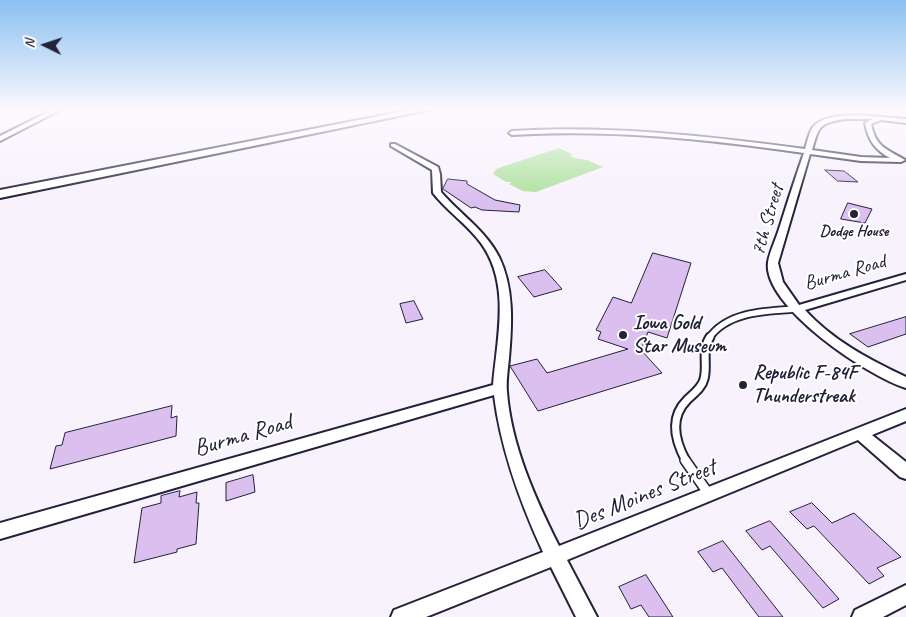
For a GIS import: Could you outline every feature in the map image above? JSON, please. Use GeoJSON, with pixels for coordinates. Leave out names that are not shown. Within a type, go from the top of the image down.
{"type":"FeatureCollection","features":[{"type":"Feature","properties":{"kind":"main road"},"geometry":{"type":"LineString","coordinates":[[0,194],[284,138]]}},
{"type":"Feature","properties":{"kind":"street"},"geometry":{"type":"LineString","coordinates":[[690,138],[733,141],[862,159],[904,161]]}},
{"type":"Feature","properties":{"kind":"street","name":"7th Street"},"geometry":{"type":"LineString","coordinates":[[812,138],[773,264],[773,272],[784,293],[797,309],[836,343],[874,367],[906,383]]}},
{"type":"Feature","properties":{"kind":"street"},"geometry":{"type":"LineString","coordinates":[[870,138],[874,144],[882,150],[904,161]]}},
{"type":"Feature","properties":{"kind":"street"},"geometry":{"type":"LineString","coordinates":[[393,145],[435,168],[437,174],[434,182],[437,192],[483,238],[494,257],[505,298],[506,328],[500,388],[515,460],[537,517],[587,617]]}},
{"type":"Feature","properties":{"kind":"street","name":"Burma Road"},"geometry":{"type":"LineString","coordinates":[[797,309],[906,277]]}},
{"type":"Feature","properties":{"kind":"street","name":"Burma Road"},"geometry":{"type":"LineString","coordinates":[[0,531],[500,388]]}},
{"type":"Feature","properties":{"kind":"street","name":"Des Moines Street"},"geometry":{"type":"LineString","coordinates":[[401,617],[557,557],[906,415]]}},
{"type":"Feature","properties":{"kind":"street"},"geometry":{"type":"LineString","coordinates":[[860,434],[906,472]]}},
{"type":"Feature","properties":{"kind":"street"},"geometry":{"type":"LineString","coordinates":[[868,616],[906,595]]}},
{"type":"Feature","properties":{"kind":"lane"},"geometry":{"type":"LineString","coordinates":[[709,494],[685,459],[678,442],[674,424],[680,408],[702,384],[705,374],[703,359],[708,340],[727,322],[763,312],[797,309]]}},
{"type":"Feature","properties":{"kind":"green space"},"geometry":{"type":"Polygon","coordinates":[[[559,148],[572,154],[571,156],[574,158],[587,160],[603,167],[536,192],[523,191],[509,184],[512,182],[506,182],[493,174],[496,169],[559,148]]]}},
{"type":"Feature","properties":{"kind":"building"},"geometry":{"type":"Polygon","coordinates":[[[825,170],[844,171],[858,182],[838,181],[825,170]]]}},
{"type":"Feature","properties":{"kind":"building"},"geometry":{"type":"Polygon","coordinates":[[[448,179],[467,181],[467,184],[495,200],[520,205],[519,212],[471,208],[443,189],[448,179]]]}},
{"type":"Feature","properties":{"kind":"building","name":"Dodge House"},"geometry":{"type":"Polygon","coordinates":[[[848,203],[872,209],[865,223],[841,219],[848,203]]]}},
{"type":"Feature","properties":{"kind":"building","name":"Iowa Gold Star Museum"},"geometry":{"type":"Polygon","coordinates":[[[653,253],[691,263],[667,338],[648,332],[641,350],[662,373],[538,411],[510,366],[537,359],[547,373],[628,349],[598,339],[601,332],[596,330],[613,297],[631,303],[653,253]]]}},
{"type":"Feature","properties":{"kind":"building"},"geometry":{"type":"Polygon","coordinates":[[[545,270],[562,289],[534,297],[518,277],[545,270]]]}},
{"type":"Feature","properties":{"kind":"building"},"geometry":{"type":"Polygon","coordinates":[[[414,301],[423,319],[406,323],[400,304],[414,301]]]}},
{"type":"Feature","properties":{"kind":"building"},"geometry":{"type":"Polygon","coordinates":[[[906,317],[906,334],[868,347],[850,334],[906,317]]]}},
{"type":"Feature","properties":{"kind":"building"},"geometry":{"type":"Polygon","coordinates":[[[172,406],[171,418],[177,416],[176,436],[50,469],[56,446],[62,445],[65,433],[172,406]]]}},
{"type":"Feature","properties":{"kind":"building"},"geometry":{"type":"Polygon","coordinates":[[[253,475],[255,492],[226,501],[226,483],[253,475]]]}},
{"type":"Feature","properties":{"kind":"building"},"geometry":{"type":"Polygon","coordinates":[[[180,491],[179,497],[197,492],[196,503],[199,503],[196,544],[177,549],[177,552],[134,563],[142,508],[161,503],[161,496],[180,491]]]}},
{"type":"Feature","properties":{"kind":"building"},"geometry":{"type":"Polygon","coordinates":[[[812,503],[832,523],[854,513],[901,557],[877,568],[884,576],[869,584],[814,526],[807,529],[790,512],[812,503]]]}},
{"type":"Feature","properties":{"kind":"building"},"geometry":{"type":"Polygon","coordinates":[[[770,521],[839,599],[823,608],[770,546],[762,550],[746,531],[770,521]]]}},
{"type":"Feature","properties":{"kind":"building"},"geometry":{"type":"Polygon","coordinates":[[[723,541],[783,617],[759,617],[722,568],[713,572],[698,552],[723,541]]]}},
{"type":"Feature","properties":{"kind":"building"},"geometry":{"type":"Polygon","coordinates":[[[646,575],[673,617],[649,617],[641,605],[631,609],[619,587],[646,575]]]}},
{"type":"Feature","properties":{"kind":"place","name":"Dodge House"},"geometry":{"type":"Point","coordinates":[854,214]}},
{"type":"Feature","properties":{"kind":"place","name":"Iowa Gold Star Museum"},"geometry":{"type":"Point","coordinates":[623,335]}},
{"type":"Feature","properties":{"kind":"place","name":"Republic F-84F Thunderstreak"},"geometry":{"type":"Point","coordinates":[743,385]}}]}
